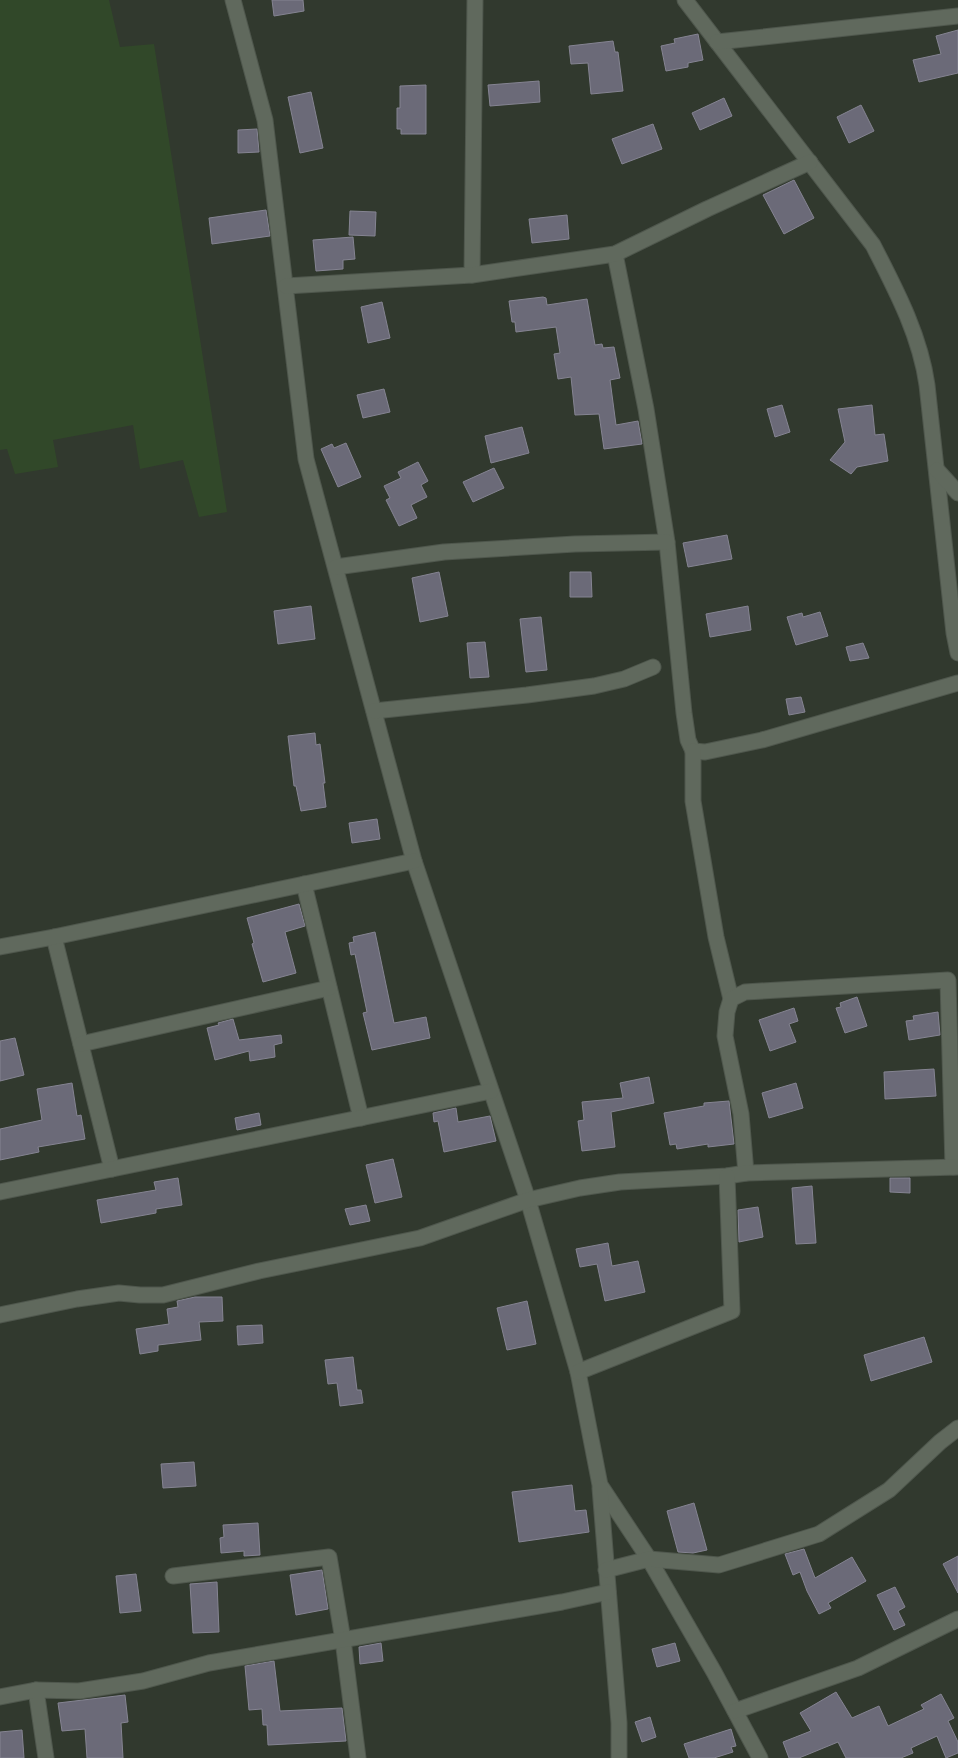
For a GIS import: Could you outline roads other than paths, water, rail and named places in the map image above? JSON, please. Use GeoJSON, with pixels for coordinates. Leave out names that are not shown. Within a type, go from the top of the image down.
{"type":"FeatureCollection","features":[{"type":"Feature","properties":{"kind":"street"},"geometry":{"type":"LineString","coordinates":[[233,0],[265,120],[306,459],[414,861],[528,1200],[578,1372],[600,1485],[619,1723],[618,1758]]}},
{"type":"Feature","properties":{"kind":"street"},"geometry":{"type":"LineString","coordinates":[[472,275],[476,0]]}},
{"type":"Feature","properties":{"kind":"street"},"geometry":{"type":"LineString","coordinates":[[685,0],[873,245],[896,290],[917,338],[924,360],[954,633],[958,653]]}},
{"type":"Feature","properties":{"kind":"street"},"geometry":{"type":"LineString","coordinates":[[717,42],[958,16]]}},
{"type":"Feature","properties":{"kind":"street"},"geometry":{"type":"LineString","coordinates":[[286,286],[472,275],[614,254],[810,162]]}},
{"type":"Feature","properties":{"kind":"street"},"geometry":{"type":"LineString","coordinates":[[614,254],[646,409],[667,542],[684,713],[688,740],[693,751],[693,801],[716,937],[730,999],[726,1012],[724,1036],[741,1114],[746,1173]]}},
{"type":"Feature","properties":{"kind":"street"},"geometry":{"type":"LineString","coordinates":[[937,470],[958,493]]}},
{"type":"Feature","properties":{"kind":"street"},"geometry":{"type":"LineString","coordinates":[[336,566],[444,552],[575,544],[667,542]]}},
{"type":"Feature","properties":{"kind":"street"},"geometry":{"type":"LineString","coordinates":[[374,711],[594,686],[624,679],[653,667]]}},
{"type":"Feature","properties":{"kind":"street"},"geometry":{"type":"LineString","coordinates":[[693,751],[705,752],[736,747],[958,683]]}},
{"type":"Feature","properties":{"kind":"street"},"geometry":{"type":"LineString","coordinates":[[0,947],[414,861]]}},
{"type":"Feature","properties":{"kind":"street"},"geometry":{"type":"LineString","coordinates":[[304,884],[361,1118]]}},
{"type":"Feature","properties":{"kind":"street"},"geometry":{"type":"LineString","coordinates":[[54,937],[112,1170]]}},
{"type":"Feature","properties":{"kind":"street"},"geometry":{"type":"LineString","coordinates":[[0,1316],[119,1292],[140,1295],[163,1295],[259,1271],[420,1238],[528,1200],[620,1182],[726,1176],[746,1173],[956,1167],[953,980],[745,992],[730,999]]}},
{"type":"Feature","properties":{"kind":"street"},"geometry":{"type":"LineString","coordinates":[[81,1044],[329,988]]}},
{"type":"Feature","properties":{"kind":"street"},"geometry":{"type":"LineString","coordinates":[[0,1192],[491,1091]]}},
{"type":"Feature","properties":{"kind":"street"},"geometry":{"type":"LineString","coordinates":[[578,1372],[732,1311],[726,1176]]}},
{"type":"Feature","properties":{"kind":"street"},"geometry":{"type":"LineString","coordinates":[[606,1570],[649,1560],[719,1565],[819,1534],[889,1490],[940,1442],[958,1428]]}},
{"type":"Feature","properties":{"kind":"street"},"geometry":{"type":"LineString","coordinates":[[600,1485],[649,1560],[760,1758]]}},
{"type":"Feature","properties":{"kind":"street"},"geometry":{"type":"LineString","coordinates":[[173,1576],[329,1557],[343,1640],[358,1758]]}},
{"type":"Feature","properties":{"kind":"street"},"geometry":{"type":"LineString","coordinates":[[0,1697],[36,1690],[78,1690],[143,1681],[209,1663],[608,1592]]}},
{"type":"Feature","properties":{"kind":"street"},"geometry":{"type":"LineString","coordinates":[[735,1711],[858,1668],[958,1619]]}},
{"type":"Feature","properties":{"kind":"street"},"geometry":{"type":"LineString","coordinates":[[36,1690],[46,1758]]}}]}
